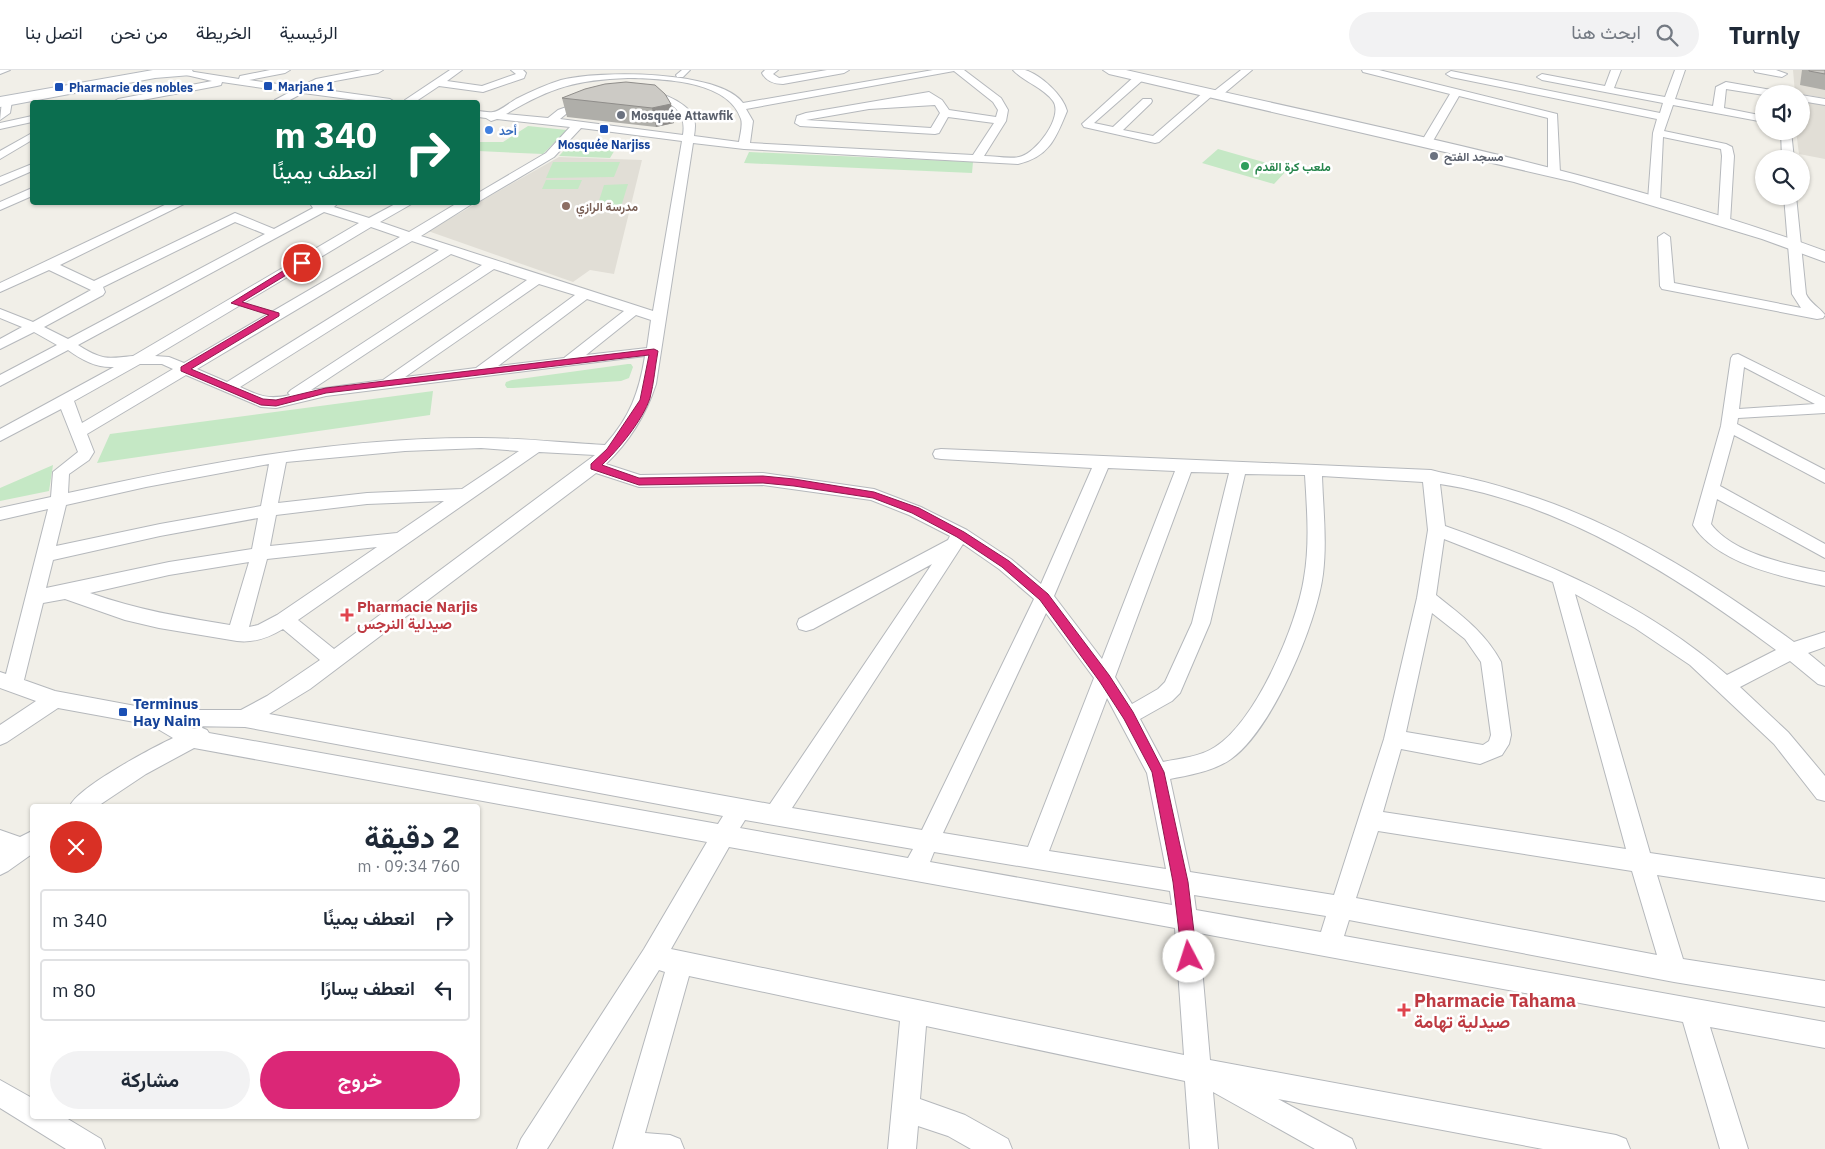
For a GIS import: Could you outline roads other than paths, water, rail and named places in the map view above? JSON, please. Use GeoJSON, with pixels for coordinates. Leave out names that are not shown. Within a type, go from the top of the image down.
{"type":"FeatureCollection","features":[{"type":"Feature","properties":{"kind":"main road"},"geometry":{"type":"LineString","coordinates":[[2,100],[150,70]]}},
{"type":"Feature","properties":{"kind":"main road"},"geometry":{"type":"LineString","coordinates":[[2,100],[155,74],[208,70]]}},
{"type":"Feature","properties":{"kind":"street"},"geometry":{"type":"LineString","coordinates":[[0,71],[5,70]]}},
{"type":"Feature","properties":{"kind":"street"},"geometry":{"type":"LineString","coordinates":[[213,70],[215,74],[230,80]]}},
{"type":"Feature","properties":{"kind":"street"},"geometry":{"type":"LineString","coordinates":[[128,100],[285,70]]}},
{"type":"Feature","properties":{"kind":"street"},"geometry":{"type":"LineString","coordinates":[[283,100],[308,85],[378,70]]}},
{"type":"Feature","properties":{"kind":"street"},"geometry":{"type":"LineString","coordinates":[[412,100],[457,70]]}},
{"type":"Feature","properties":{"kind":"street"},"geometry":{"type":"LineString","coordinates":[[437,83],[483,89],[520,76],[521,73],[516,70]]}},
{"type":"Feature","properties":{"kind":"street"},"geometry":{"type":"LineString","coordinates":[[571,70],[579,79]]}},
{"type":"Feature","properties":{"kind":"street"},"geometry":{"type":"LineString","coordinates":[[774,70],[768,75],[780,82],[844,70]]}},
{"type":"Feature","properties":{"kind":"street"},"geometry":{"type":"LineString","coordinates":[[745,106],[950,70]]}},
{"type":"Feature","properties":{"kind":"street"},"geometry":{"type":"LineString","coordinates":[[958,70],[997,100],[1003,110],[1001,121],[976,159]]}},
{"type":"Feature","properties":{"kind":"street"},"geometry":{"type":"LineString","coordinates":[[1001,121],[941,111],[869,106],[806,116],[801,118],[800,123],[852,139],[976,159],[1018,161],[1035,156],[1044,149],[1062,111],[1062,105],[1056,97],[1018,70]]}},
{"type":"Feature","properties":{"kind":"street"},"geometry":{"type":"LineString","coordinates":[[1109,70],[1608,186],[1724,222],[1825,257]]}},
{"type":"Feature","properties":{"kind":"street"},"geometry":{"type":"LineString","coordinates":[[1140,77],[1087,124],[1114,132],[1155,140],[1247,70]]}},
{"type":"Feature","properties":{"kind":"street"},"geometry":{"type":"LineString","coordinates":[[1367,70],[1553,116],[1554,173]]}},
{"type":"Feature","properties":{"kind":"street"},"geometry":{"type":"LineString","coordinates":[[1608,90],[1616,70]]}},
{"type":"Feature","properties":{"kind":"street"},"geometry":{"type":"LineString","coordinates":[[1654,200],[1658,133],[1680,70]]}},
{"type":"Feature","properties":{"kind":"street"},"geometry":{"type":"LineString","coordinates":[[1759,70],[1782,72],[1781,85]]}},
{"type":"Feature","properties":{"kind":"street"},"geometry":{"type":"LineString","coordinates":[[184,71],[299,91],[373,100]]}},
{"type":"Feature","properties":{"kind":"street"},"geometry":{"type":"LineString","coordinates":[[648,96],[661,72]]}},
{"type":"Feature","properties":{"kind":"street"},"geometry":{"type":"LineString","coordinates":[[1443,89],[1453,72],[1534,92],[1663,117]]}},
{"type":"Feature","properties":{"kind":"street"},"geometry":{"type":"LineString","coordinates":[[480,125],[533,94],[579,79],[623,73],[683,73],[728,90],[745,106],[748,137],[744,146]]}},
{"type":"Feature","properties":{"kind":"street"},"geometry":{"type":"LineString","coordinates":[[661,97],[710,73]]}},
{"type":"Feature","properties":{"kind":"street"},"geometry":{"type":"LineString","coordinates":[[820,74],[836,90]]}},
{"type":"Feature","properties":{"kind":"street"},"geometry":{"type":"LineString","coordinates":[[1528,109],[1534,92],[1544,74],[1588,86],[1755,117]]}},
{"type":"Feature","properties":{"kind":"street"},"geometry":{"type":"LineString","coordinates":[[1718,110],[1721,87],[1726,85],[1755,90]]}},
{"type":"Feature","properties":{"kind":"street"},"geometry":{"type":"LineString","coordinates":[[1583,102],[1588,86]]}},
{"type":"Feature","properties":{"kind":"street"},"geometry":{"type":"LineString","coordinates":[[1426,144],[1456,92]]}},
{"type":"Feature","properties":{"kind":"street"},"geometry":{"type":"LineString","coordinates":[[84,804],[132,770],[192,739],[244,718],[274,702],[334,660],[594,466],[611,451],[645,400],[689,139],[690,119],[672,101],[661,97],[635,95]]}},
{"type":"Feature","properties":{"kind":"street"},"geometry":{"type":"LineString","coordinates":[[0,117],[6,113],[2,100]]}},
{"type":"Feature","properties":{"kind":"street"},"geometry":{"type":"LineString","coordinates":[[550,121],[572,107],[597,100]]}},
{"type":"Feature","properties":{"kind":"street"},"geometry":{"type":"LineString","coordinates":[[941,111],[997,100]]}},
{"type":"Feature","properties":{"kind":"street"},"geometry":{"type":"LineString","coordinates":[[1810,100],[1825,102]]}},
{"type":"Feature","properties":{"kind":"street"},"geometry":{"type":"LineString","coordinates":[[1114,132],[1147,101]]}},
{"type":"Feature","properties":{"kind":"street"},"geometry":{"type":"LineString","coordinates":[[852,139],[853,109]]}},
{"type":"Feature","properties":{"kind":"street"},"geometry":{"type":"LineString","coordinates":[[480,114],[550,121],[744,146],[935,131],[941,111]]}},
{"type":"Feature","properties":{"kind":"street"},"geometry":{"type":"LineString","coordinates":[[0,126],[30,119]]}},
{"type":"Feature","properties":{"kind":"street"},"geometry":{"type":"LineString","coordinates":[[480,197],[550,155],[578,125]]}},
{"type":"Feature","properties":{"kind":"street"},"geometry":{"type":"LineString","coordinates":[[1658,133],[1726,148],[1728,156],[1724,222]]}},
{"type":"Feature","properties":{"kind":"street"},"geometry":{"type":"LineString","coordinates":[[0,134],[30,135]]}},
{"type":"Feature","properties":{"kind":"street"},"geometry":{"type":"LineString","coordinates":[[0,156],[30,136]]}},
{"type":"Feature","properties":{"kind":"street"},"geometry":{"type":"LineString","coordinates":[[0,181],[30,168]]}},
{"type":"Feature","properties":{"kind":"street"},"geometry":{"type":"LineString","coordinates":[[0,206],[30,193]]}},
{"type":"Feature","properties":{"kind":"street"},"geometry":{"type":"LineString","coordinates":[[0,288],[176,205]]}},
{"type":"Feature","properties":{"kind":"street"},"geometry":{"type":"LineString","coordinates":[[0,381],[328,205],[369,224],[659,318]]}},
{"type":"Feature","properties":{"kind":"street"},"geometry":{"type":"LineString","coordinates":[[0,436],[137,360],[404,205]]}},
{"type":"Feature","properties":{"kind":"street"},"geometry":{"type":"LineString","coordinates":[[78,432],[464,205]]}},
{"type":"Feature","properties":{"kind":"street"},"geometry":{"type":"LineString","coordinates":[[1791,205],[1799,294],[1803,302],[1821,318]]}},
{"type":"Feature","properties":{"kind":"street"},"geometry":{"type":"LineString","coordinates":[[94,286],[235,217],[274,233]]}},
{"type":"Feature","properties":{"kind":"street"},"geometry":{"type":"LineString","coordinates":[[1664,237],[1667,286],[1821,318]]}},
{"type":"Feature","properties":{"kind":"street"},"geometry":{"type":"LineString","coordinates":[[228,388],[449,250]]}},
{"type":"Feature","properties":{"kind":"street"},"geometry":{"type":"LineString","coordinates":[[282,402],[492,264]]}},
{"type":"Feature","properties":{"kind":"street"},"geometry":{"type":"LineString","coordinates":[[0,345],[98,292],[98,289],[94,286],[50,265]]}},
{"type":"Feature","properties":{"kind":"street"},"geometry":{"type":"LineString","coordinates":[[386,383],[537,279]]}},
{"type":"Feature","properties":{"kind":"street"},"geometry":{"type":"LineString","coordinates":[[479,372],[584,295]]}},
{"type":"Feature","properties":{"kind":"street"},"geometry":{"type":"LineString","coordinates":[[235,303],[276,315]]}},
{"type":"Feature","properties":{"kind":"street"},"geometry":{"type":"LineString","coordinates":[[568,362],[633,311]]}},
{"type":"Feature","properties":{"kind":"street"},"geometry":{"type":"LineString","coordinates":[[0,312],[69,345],[91,359],[106,363],[164,360],[261,402],[282,402],[326,391],[386,383],[654,351]]}},
{"type":"Feature","properties":{"kind":"street"},"geometry":{"type":"LineString","coordinates":[[1825,403],[1738,358],[1730,420],[1702,525],[1709,537],[1729,548],[1773,566],[1825,579]]}},
{"type":"Feature","properties":{"kind":"street"},"geometry":{"type":"LineString","coordinates":[[65,399],[86,452],[61,472],[59,500],[35,598],[7,683],[55,699],[157,718],[244,718],[927,842],[1342,907],[1674,970],[1825,994]]}},
{"type":"Feature","properties":{"kind":"street"},"geometry":{"type":"LineString","coordinates":[[1730,420],[1825,408]]}},
{"type":"Feature","properties":{"kind":"street"},"geometry":{"type":"LineString","coordinates":[[1730,420],[1825,477]]}},
{"type":"Feature","properties":{"kind":"street"},"geometry":{"type":"LineString","coordinates":[[0,514],[201,470],[279,457],[405,446],[481,443],[538,445],[611,451]]}},
{"type":"Feature","properties":{"kind":"street"},"geometry":{"type":"LineString","coordinates":[[66,592],[125,613],[237,634],[245,635],[262,632],[284,620],[538,445]]}},
{"type":"Feature","properties":{"kind":"street"},"geometry":{"type":"LineString","coordinates":[[941,454],[1102,464],[1313,470],[1431,476],[1486,487],[1588,524],[1656,561],[1708,593],[1792,651],[1825,678]]}},
{"type":"Feature","properties":{"kind":"street"},"geometry":{"type":"LineString","coordinates":[[237,634],[260,554],[270,511],[279,457]]}},
{"type":"Feature","properties":{"kind":"street"},"geometry":{"type":"LineString","coordinates":[[914,871],[1044,597],[1102,464]]}},
{"type":"Feature","properties":{"kind":"street"},"geometry":{"type":"LineString","coordinates":[[594,466],[639,481],[763,480],[794,482],[874,495],[915,511],[958,538],[1006,564],[1044,597],[1105,678],[1158,772],[1186,919],[1204,1149]]}},
{"type":"Feature","properties":{"kind":"street"},"geometry":{"type":"LineString","coordinates":[[1035,860],[1185,466]]}},
{"type":"Feature","properties":{"kind":"street"},"geometry":{"type":"LineString","coordinates":[[1128,716],[1155,702],[1173,687],[1201,623],[1238,468]]}},
{"type":"Feature","properties":{"kind":"street"},"geometry":{"type":"LineString","coordinates":[[1158,772],[1203,762],[1222,753],[1247,732],[1266,704],[1297,633],[1311,590],[1316,502],[1313,470]]}},
{"type":"Feature","properties":{"kind":"street"},"geometry":{"type":"LineString","coordinates":[[1329,944],[1370,820],[1394,739],[1426,598],[1437,530],[1431,476]]}},
{"type":"Feature","properties":{"kind":"street"},"geometry":{"type":"LineString","coordinates":[[1711,488],[1825,552]]}},
{"type":"Feature","properties":{"kind":"street"},"geometry":{"type":"LineString","coordinates":[[46,555],[181,526],[270,511],[353,500],[467,495]]}},
{"type":"Feature","properties":{"kind":"street"},"geometry":{"type":"LineString","coordinates":[[1437,530],[1498,552],[1561,578],[1642,623],[1697,660],[1781,738],[1825,792]]}},
{"type":"Feature","properties":{"kind":"street"},"geometry":{"type":"LineString","coordinates":[[806,624],[958,538]]}},
{"type":"Feature","properties":{"kind":"street"},"geometry":{"type":"LineString","coordinates":[[776,814],[958,538]]}},
{"type":"Feature","properties":{"kind":"street"},"geometry":{"type":"LineString","coordinates":[[35,598],[184,566],[341,543],[403,539]]}},
{"type":"Feature","properties":{"kind":"street"},"geometry":{"type":"LineString","coordinates":[[1561,578],[1641,861],[1674,970]]}},
{"type":"Feature","properties":{"kind":"street"},"geometry":{"type":"LineString","coordinates":[[1394,739],[1480,755],[1492,752],[1500,745],[1501,735],[1491,662],[1488,654],[1476,639],[1426,598]]}},
{"type":"Feature","properties":{"kind":"street"},"geometry":{"type":"LineString","coordinates":[[284,620],[334,660]]}},
{"type":"Feature","properties":{"kind":"street"},"geometry":{"type":"LineString","coordinates":[[1725,685],[1792,651],[1825,639]]}},
{"type":"Feature","properties":{"kind":"street"},"geometry":{"type":"LineString","coordinates":[[0,736],[55,699]]}},
{"type":"Feature","properties":{"kind":"street"},"geometry":{"type":"LineString","coordinates":[[157,718],[192,739],[1825,1035]]}},
{"type":"Feature","properties":{"kind":"street"},"geometry":{"type":"LineString","coordinates":[[531,1149],[654,957],[739,809]]}},
{"type":"Feature","properties":{"kind":"street"},"geometry":{"type":"LineString","coordinates":[[1370,820],[1825,890]]}},
{"type":"Feature","properties":{"kind":"street"},"geometry":{"type":"LineString","coordinates":[[1,858],[27,844]]}},
{"type":"Feature","properties":{"kind":"street"},"geometry":{"type":"LineString","coordinates":[[654,957],[1199,1071],[1616,1149]]}},
{"type":"Feature","properties":{"kind":"street"},"geometry":{"type":"LineString","coordinates":[[670,1149],[628,1147],[680,963]]}},
{"type":"Feature","properties":{"kind":"street"},"geometry":{"type":"LineString","coordinates":[[902,1149],[914,1012]]}},
{"type":"Feature","properties":{"kind":"street"},"geometry":{"type":"LineString","coordinates":[[1693,1012],[1734,1149]]}},
{"type":"Feature","properties":{"kind":"street"},"geometry":{"type":"LineString","coordinates":[[1199,1071],[1330,1146]]}},
{"type":"Feature","properties":{"kind":"street"},"geometry":{"type":"LineString","coordinates":[[0,1093],[30,1112]]}},
{"type":"Feature","properties":{"kind":"street"},"geometry":{"type":"LineString","coordinates":[[906,1108],[955,1125],[998,1149]]}},
{"type":"Feature","properties":{"kind":"street"},"geometry":{"type":"LineString","coordinates":[[43,1119],[91,1149]]}},
{"type":"Feature","properties":{"kind":"place","name":"Marjane 1"},"geometry":{"type":"Point","coordinates":[268,86]}},
{"type":"Feature","properties":{"kind":"place","name":"Pharmacie des nobles"},"geometry":{"type":"Point","coordinates":[59,87]}},
{"type":"Feature","properties":{"kind":"place","name":"Mosquée Attawfik"},"geometry":{"type":"Point","coordinates":[621,115]}},
{"type":"Feature","properties":{"kind":"place","name":"Mosquée Narjiss"},"geometry":{"type":"Point","coordinates":[604,129]}},
{"type":"Feature","properties":{"kind":"place","name":"أحد"},"geometry":{"type":"Point","coordinates":[489,130]}},
{"type":"Feature","properties":{"kind":"place","name":"مسجد الفتح"},"geometry":{"type":"Point","coordinates":[1434,156]}},
{"type":"Feature","properties":{"kind":"place","name":"ملعب كرة القدم"},"geometry":{"type":"Point","coordinates":[1245,166]}},
{"type":"Feature","properties":{"kind":"place","name":"مدرسة الرازي"},"geometry":{"type":"Point","coordinates":[566,206]}},
{"type":"Feature","properties":{"kind":"place","name":"Pharmacie Narjis صيدلية النرجس"},"geometry":{"type":"Point","coordinates":[347,615]}},
{"type":"Feature","properties":{"kind":"place","name":"Terminus Hay Naim"},"geometry":{"type":"Point","coordinates":[123,712]}},
{"type":"Feature","properties":{"kind":"place","name":"Pharmacie Tahama صيدلية تهامة"},"geometry":{"type":"Point","coordinates":[1404,1010]}}]}
